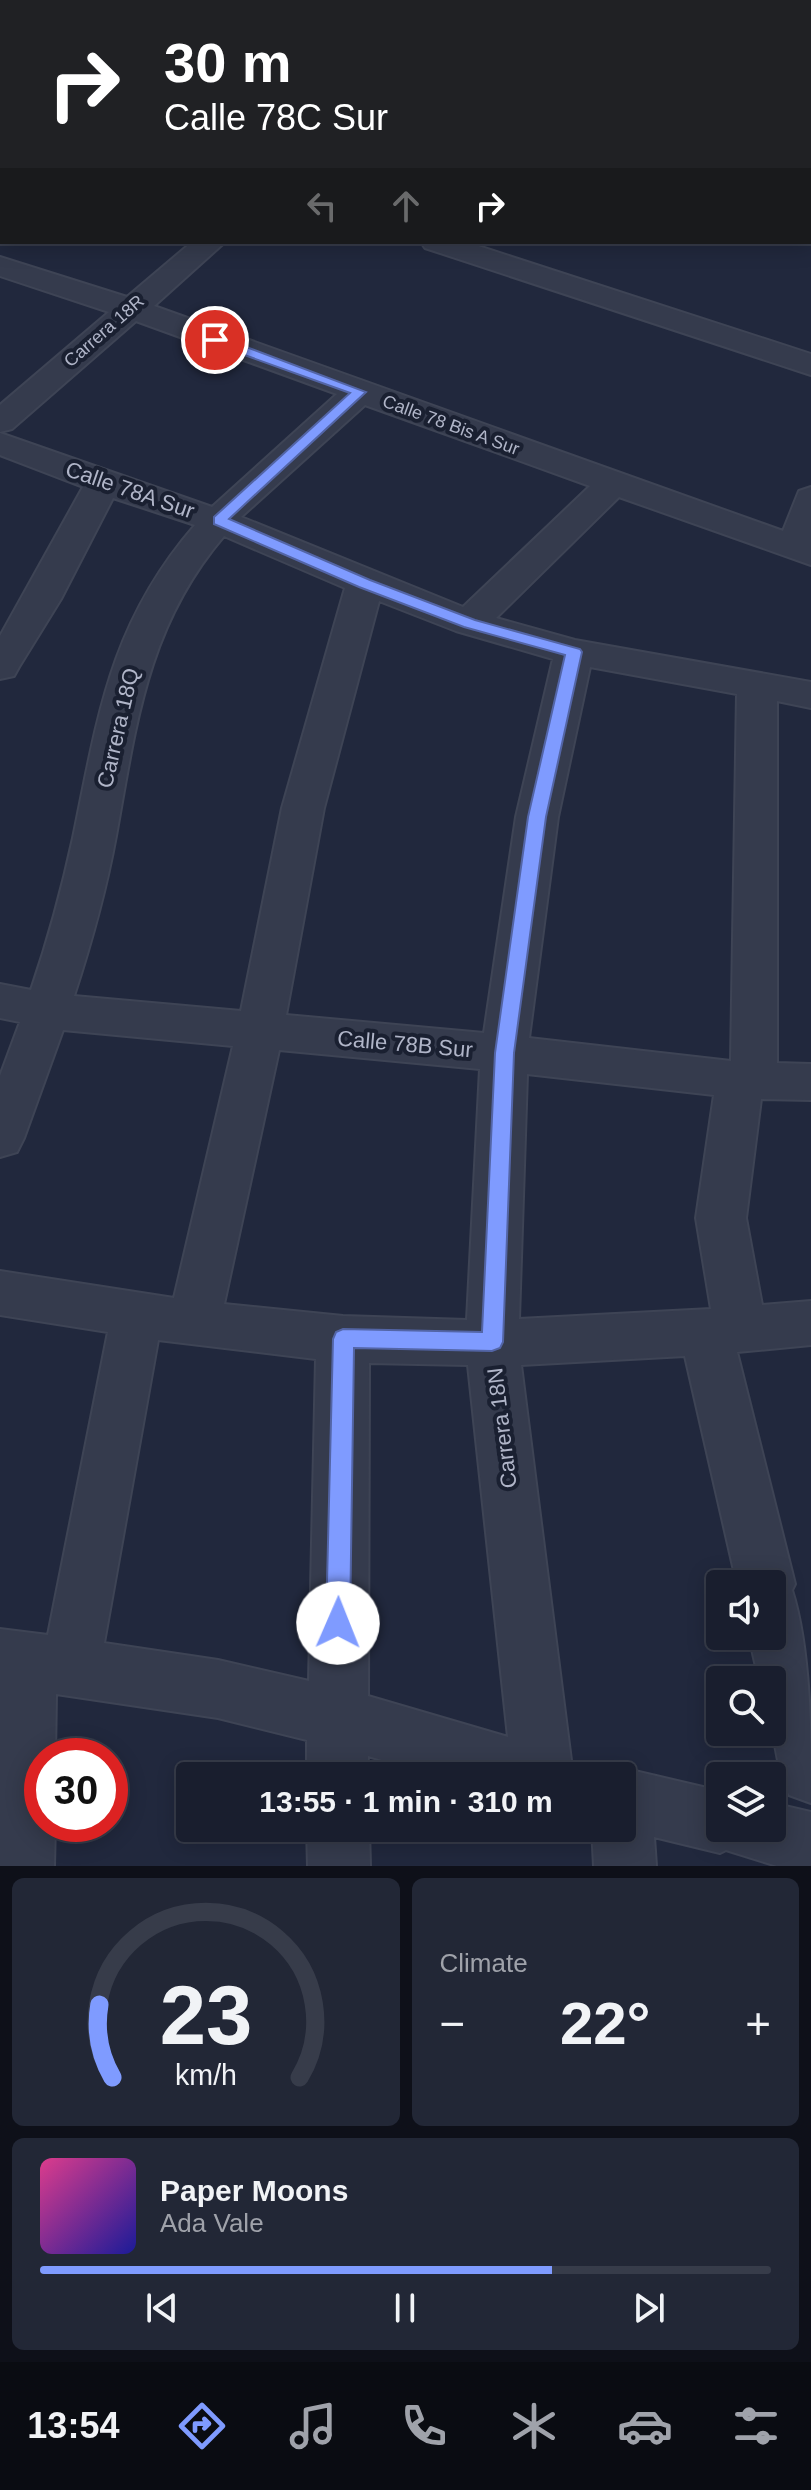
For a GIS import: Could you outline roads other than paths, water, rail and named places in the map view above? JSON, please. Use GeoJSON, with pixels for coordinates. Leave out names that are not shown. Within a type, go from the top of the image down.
{"type":"FeatureCollection","features":[{"type":"Feature","properties":{"kind":"street","name":"Carrera 18R"},"geometry":{"type":"LineString","coordinates":[[0,422],[16,390],[129,308],[208,244]]}},
{"type":"Feature","properties":{"kind":"street"},"geometry":{"type":"LineString","coordinates":[[442,244],[811,365]]}},
{"type":"Feature","properties":{"kind":"street","name":"Calle 78 Bis A Sur"},"geometry":{"type":"LineString","coordinates":[[0,266],[129,308],[803,552]]}},
{"type":"Feature","properties":{"kind":"street","name":"Carrera 18Q"},"geometry":{"type":"LineString","coordinates":[[0,1138],[48,1011],[86,876],[122,699],[142,631],[172,577],[219,521],[360,392]]}},
{"type":"Feature","properties":{"kind":"street","name":"Calle 78A Sur"},"geometry":{"type":"LineString","coordinates":[[0,443],[103,483],[219,521],[469,623],[574,652],[811,695]]}},
{"type":"Feature","properties":{"kind":"street"},"geometry":{"type":"LineString","coordinates":[[0,667],[42,599],[103,483]]}},
{"type":"Feature","properties":{"kind":"street"},"geometry":{"type":"LineString","coordinates":[[469,623],[613,483]]}},
{"type":"Feature","properties":{"kind":"street"},"geometry":{"type":"LineString","coordinates":[[803,552],[811,498]]}},
{"type":"Feature","properties":{"kind":"street"},"geometry":{"type":"LineString","coordinates":[[194,1322],[260,1030],[303,808],[365,583]]}},
{"type":"Feature","properties":{"kind":"street","name":"Carrera 18N"},"geometry":{"type":"LineString","coordinates":[[539,1762],[492,1342],[504,1053],[537,817],[574,652]]}},
{"type":"Feature","properties":{"kind":"street"},"geometry":{"type":"LineString","coordinates":[[757,687],[747,1080],[721,1218],[723,1331],[764,1570]]}},
{"type":"Feature","properties":{"kind":"street","name":"Calle 78B Sur"},"geometry":{"type":"LineString","coordinates":[[0,1001],[48,1011],[504,1053],[747,1080],[811,1082]]}},
{"type":"Feature","properties":{"kind":"street"},"geometry":{"type":"LineString","coordinates":[[0,1293],[137,1315],[343,1339],[492,1342],[723,1331],[811,1323]]}},
{"type":"Feature","properties":{"kind":"street"},"geometry":{"type":"LineString","coordinates":[[23,1866],[33,1661],[137,1315]]}},
{"type":"Feature","properties":{"kind":"street"},"geometry":{"type":"LineString","coordinates":[[337,1762],[343,1339]]}},
{"type":"Feature","properties":{"kind":"street"},"geometry":{"type":"LineString","coordinates":[[782,1650],[811,1773]]}},
{"type":"Feature","properties":{"kind":"street"},"geometry":{"type":"LineString","coordinates":[[33,1661],[218,1689],[336,1717],[492,1762]]}},
{"type":"Feature","properties":{"kind":"street"},"geometry":{"type":"LineString","coordinates":[[636,1802],[706,1819]]}},
{"type":"Feature","properties":{"kind":"street"},"geometry":{"type":"LineString","coordinates":[[786,1837],[811,1843]]}},
{"type":"Feature","properties":{"kind":"street"},"geometry":{"type":"LineString","coordinates":[[338,1842],[339,1866]]}},
{"type":"Feature","properties":{"kind":"street"},"geometry":{"type":"LineString","coordinates":[[624,1842],[625,1866]]}}]}
